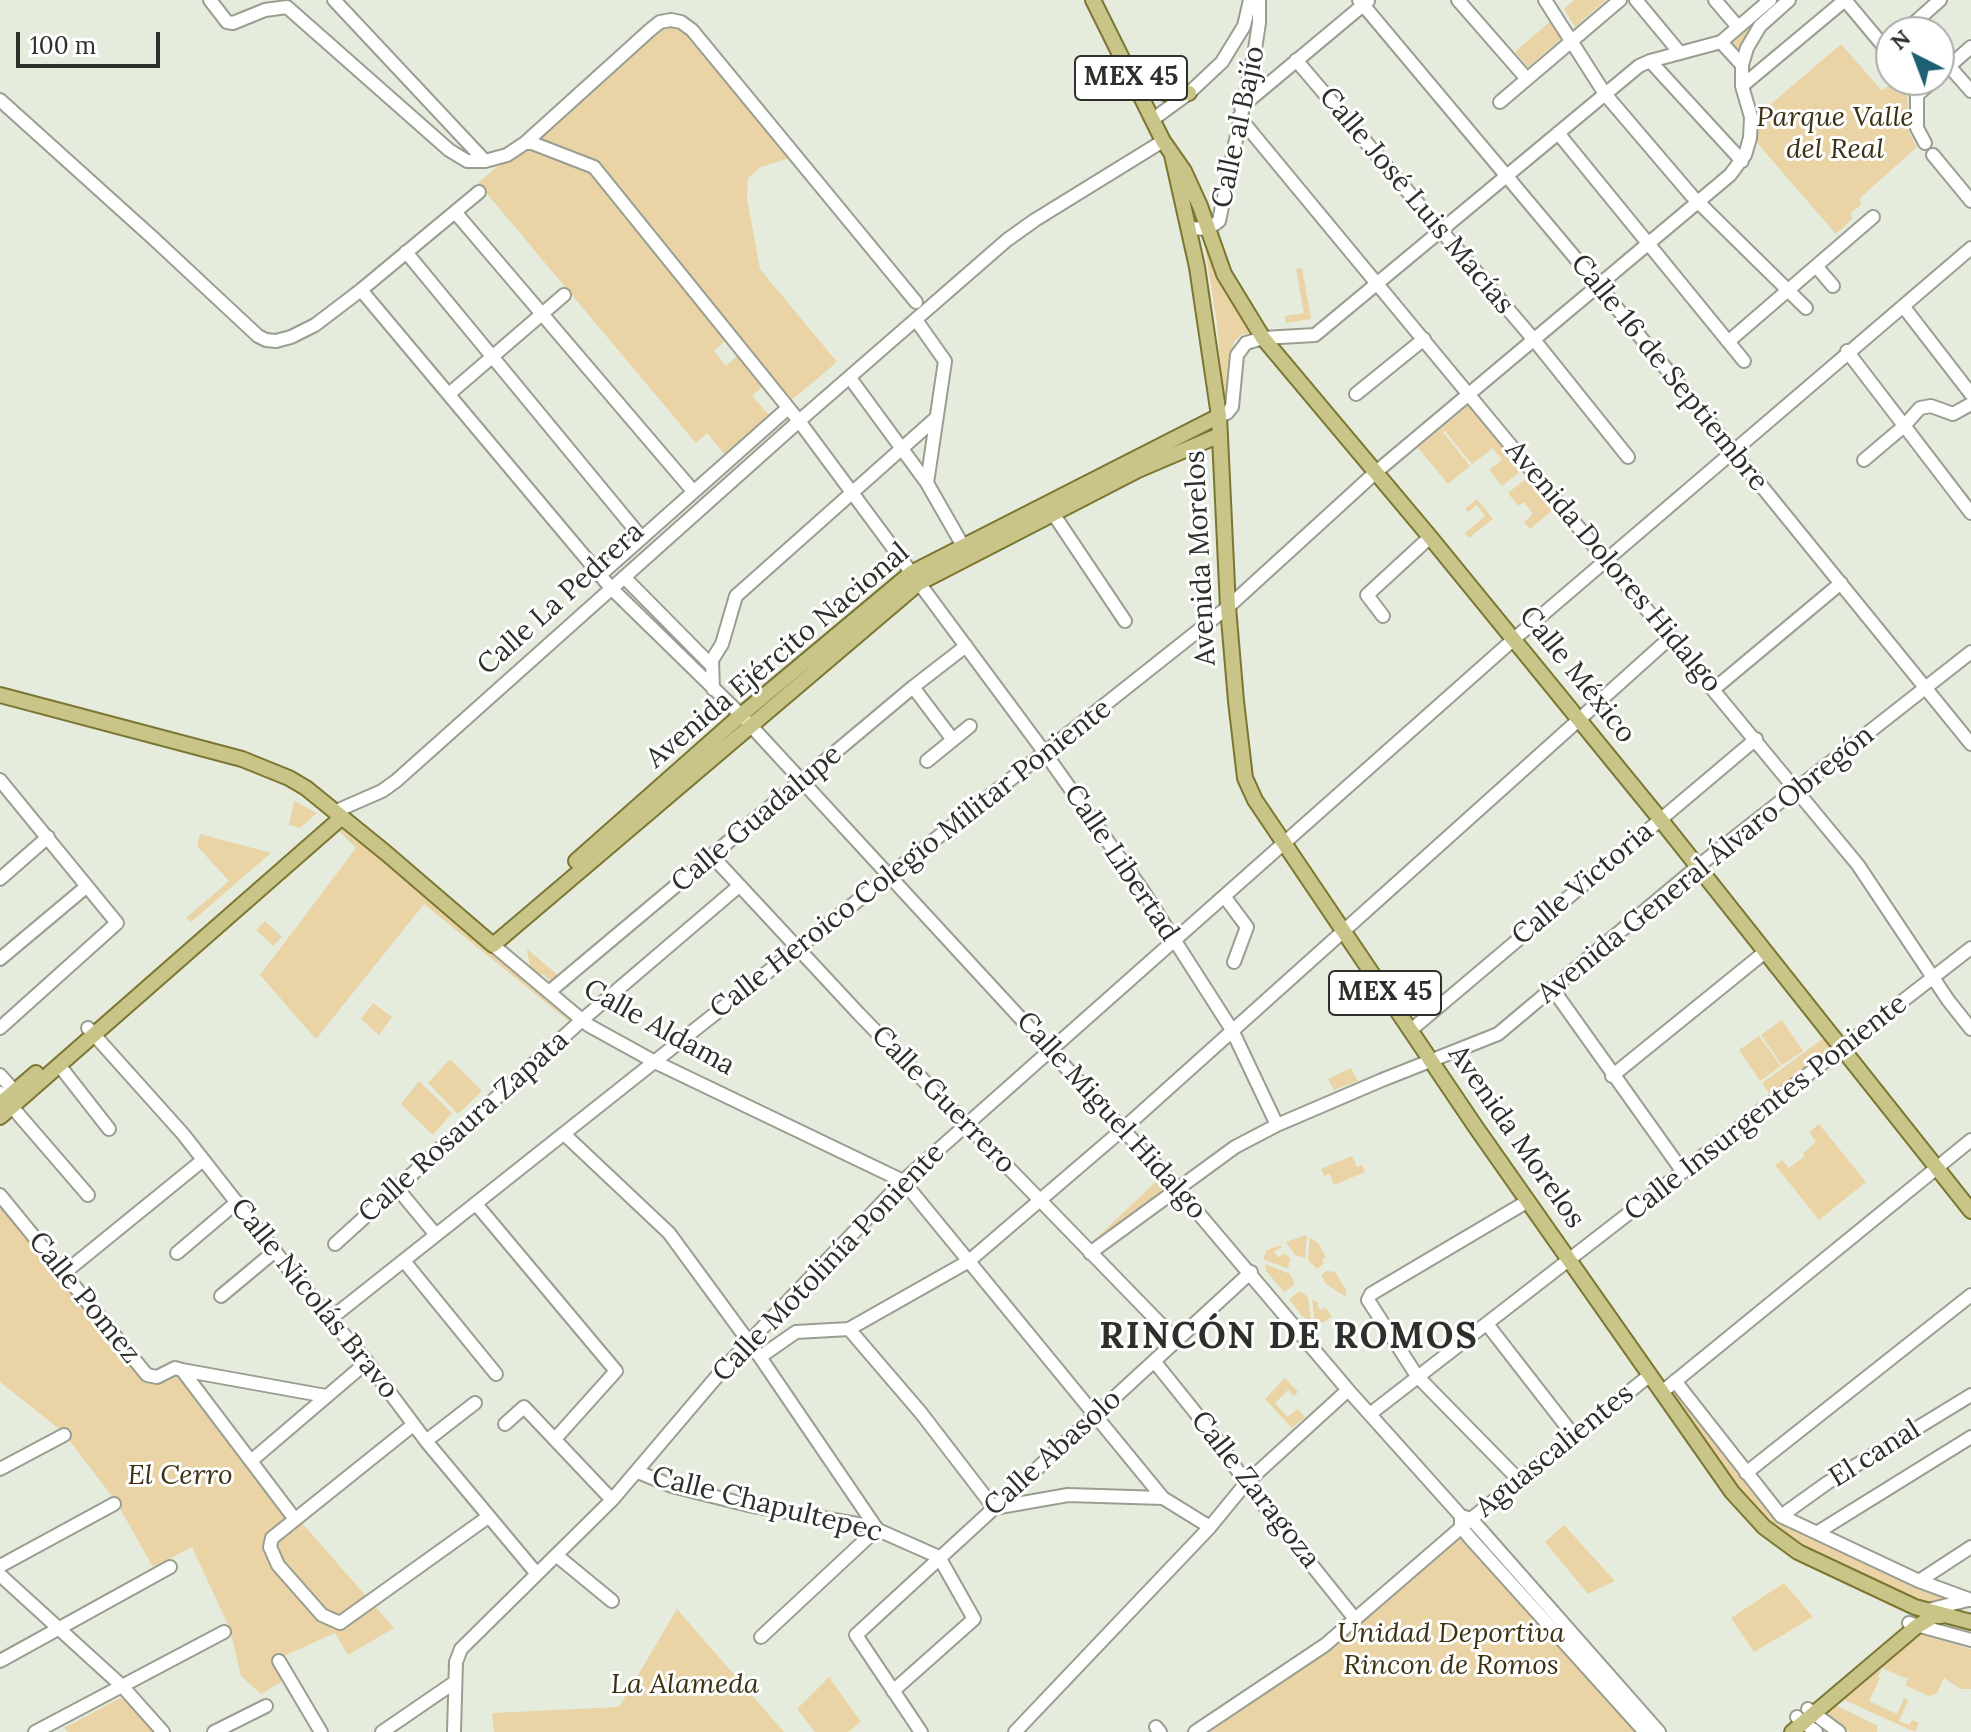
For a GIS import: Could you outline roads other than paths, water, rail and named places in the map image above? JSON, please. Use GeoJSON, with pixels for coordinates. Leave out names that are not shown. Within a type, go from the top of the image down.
{"type":"FeatureCollection","features":[{"type":"Feature","properties":{"kind":"main road","name":"MEX 45"},"geometry":{"type":"LineString","coordinates":[[1093,0],[1172,155]]}},
{"type":"Feature","properties":{"kind":"main road"},"geometry":{"type":"LineString","coordinates":[[1132,79],[1168,94],[1189,93]]}},
{"type":"Feature","properties":{"kind":"main road","name":"Calle México"},"geometry":{"type":"LineString","coordinates":[[1172,155],[1184,171],[1224,274],[1263,338],[1580,720],[1971,1211]]}},
{"type":"Feature","properties":{"kind":"main road","name":"Avenida Morelos"},"geometry":{"type":"LineString","coordinates":[[1172,155],[1190,228],[1219,416],[1228,607],[1245,778],[1255,800],[1528,1201],[1732,1492],[1764,1527],[1798,1552],[1904,1602],[1971,1622]]}},
{"type":"Feature","properties":{"kind":"main road","name":"Avenida Ejército Nacional"},"geometry":{"type":"LineString","coordinates":[[915,578],[1136,465],[1219,416]]}},
{"type":"Feature","properties":{"kind":"main road","name":"Avenida Ejército Nacional"},"geometry":{"type":"LineString","coordinates":[[1136,465],[1220,435]]}},
{"type":"Feature","properties":{"kind":"main road","name":"Avenida Ejército Nacional"},"geometry":{"type":"LineString","coordinates":[[490,942],[745,720],[915,578],[963,546],[1050,509]]}},
{"type":"Feature","properties":{"kind":"main road","name":"Calle Aldama"},"geometry":{"type":"LineString","coordinates":[[0,695],[259,765],[306,788],[490,942]]}},
{"type":"Feature","properties":{"kind":"main road","name":"Calle La Pedrera"},"geometry":{"type":"LineString","coordinates":[[0,1117],[9,1099],[338,815]]}},
{"type":"Feature","properties":{"kind":"main road","name":"Calle La Pedrera"},"geometry":{"type":"LineString","coordinates":[[9,1099],[59,1065],[91,1031]]}},
{"type":"Feature","properties":{"kind":"main road"},"geometry":{"type":"LineString","coordinates":[[1904,1602],[1910,1610],[1912,1625]]}},
{"type":"Feature","properties":{"kind":"main road"},"geometry":{"type":"LineString","coordinates":[[1780,1732],[1803,1719],[1912,1625],[1936,1613]]}},
{"type":"Feature","properties":{"kind":"street"},"geometry":{"type":"LineString","coordinates":[[210,0],[222,19],[233,23],[265,10],[287,7],[449,150],[467,161],[485,161],[507,155],[525,143],[660,22],[681,22],[692,30],[916,302]]}},
{"type":"Feature","properties":{"kind":"street"},"geometry":{"type":"LineString","coordinates":[[334,0],[485,161]]}},
{"type":"Feature","properties":{"kind":"street"},"geometry":{"type":"LineString","coordinates":[[1152,120],[1189,93],[1228,55],[1244,26],[1250,0]]}},
{"type":"Feature","properties":{"kind":"street","name":"Calle al Bajío"},"geometry":{"type":"LineString","coordinates":[[1190,228],[1208,229],[1219,221],[1255,49],[1259,0]]}},
{"type":"Feature","properties":{"kind":"street"},"geometry":{"type":"LineString","coordinates":[[1458,0],[1527,79]]}},
{"type":"Feature","properties":{"kind":"street"},"geometry":{"type":"LineString","coordinates":[[1500,102],[1620,0]]}},
{"type":"Feature","properties":{"kind":"street"},"geometry":{"type":"LineString","coordinates":[[1636,0],[1680,53]]}},
{"type":"Feature","properties":{"kind":"street"},"geometry":{"type":"LineString","coordinates":[[1715,0],[1738,27]]}},
{"type":"Feature","properties":{"kind":"street"},"geometry":{"type":"LineString","coordinates":[[1219,416],[1232,407],[1237,355],[1246,343],[1263,338],[1315,335],[1639,66],[1721,42],[1770,0]]}},
{"type":"Feature","properties":{"kind":"street"},"geometry":{"type":"LineString","coordinates":[[1650,61],[1742,161],[1751,127],[1742,86],[1742,65],[1747,48],[1760,26],[1789,0]]}},
{"type":"Feature","properties":{"kind":"street"},"geometry":{"type":"LineString","coordinates":[[1742,86],[1845,0],[1875,33]]}},
{"type":"Feature","properties":{"kind":"street"},"geometry":{"type":"LineString","coordinates":[[1922,16],[1940,0]]}},
{"type":"Feature","properties":{"kind":"street"},"geometry":{"type":"LineString","coordinates":[[1240,112],[1364,2]]}},
{"type":"Feature","properties":{"kind":"street","name":"Calle 16 de Septiembre"},"geometry":{"type":"LineString","coordinates":[[1364,2],[1971,744]]}},
{"type":"Feature","properties":{"kind":"street"},"geometry":{"type":"LineString","coordinates":[[1552,2],[1605,94],[1697,202],[1806,308]]}},
{"type":"Feature","properties":{"kind":"street"},"geometry":{"type":"LineString","coordinates":[[1721,42],[1742,65]]}},
{"type":"Feature","properties":{"kind":"street"},"geometry":{"type":"LineString","coordinates":[[1955,61],[1971,47]]}},
{"type":"Feature","properties":{"kind":"street","name":"Calle José Luis Macías"},"geometry":{"type":"LineString","coordinates":[[1296,60],[1535,341],[1628,457]]}},
{"type":"Feature","properties":{"kind":"street"},"geometry":{"type":"LineString","coordinates":[[1917,96],[1917,128],[1925,143]]}},
{"type":"Feature","properties":{"kind":"street"},"geometry":{"type":"LineString","coordinates":[[0,100],[258,336],[276,341],[315,325],[479,192]]}},
{"type":"Feature","properties":{"kind":"street","name":"Avenida Dolores Hidalgo"},"geometry":{"type":"LineString","coordinates":[[1240,112],[1378,285],[1858,865],[1971,1029]]}},
{"type":"Feature","properties":{"kind":"street"},"geometry":{"type":"LineString","coordinates":[[1558,133],[1744,361]]}},
{"type":"Feature","properties":{"kind":"street","name":"Calle La Pedrera"},"geometry":{"type":"LineString","coordinates":[[338,815],[396,781],[799,421],[1020,230],[1163,141]]}},
{"type":"Feature","properties":{"kind":"street","name":"Calle Libertad"},"geometry":{"type":"LineString","coordinates":[[525,143],[594,167],[799,421],[1045,753],[1143,891],[1232,1030],[1277,1125]]}},
{"type":"Feature","properties":{"kind":"street"},"geometry":{"type":"LineString","coordinates":[[1933,155],[1971,201]]}},
{"type":"Feature","properties":{"kind":"street","name":"Calle Heroico Colegio Militar Poniente"},"geometry":{"type":"LineString","coordinates":[[330,1319],[1228,607],[1376,472],[1535,341],[1730,175],[1742,161]]}},
{"type":"Feature","properties":{"kind":"street"},"geometry":{"type":"LineString","coordinates":[[455,212],[693,491]]}},
{"type":"Feature","properties":{"kind":"street"},"geometry":{"type":"LineString","coordinates":[[1729,341],[1873,217]]}},
{"type":"Feature","properties":{"kind":"street","name":"Calle Motolinía Poniente"},"geometry":{"type":"LineString","coordinates":[[454,1732],[458,1656],[612,1500],[748,1343],[903,1181],[1514,639],[1971,248]]}},
{"type":"Feature","properties":{"kind":"street"},"geometry":{"type":"LineString","coordinates":[[406,252],[641,537]]}},
{"type":"Feature","properties":{"kind":"street"},"geometry":{"type":"LineString","coordinates":[[1816,266],[1833,286]]}},
{"type":"Feature","properties":{"kind":"street"},"geometry":{"type":"LineString","coordinates":[[361,290],[611,588],[745,720]]}},
{"type":"Feature","properties":{"kind":"street"},"geometry":{"type":"LineString","coordinates":[[449,394],[564,295]]}},
{"type":"Feature","properties":{"kind":"street"},"geometry":{"type":"LineString","coordinates":[[1903,306],[1971,394]]}},
{"type":"Feature","properties":{"kind":"street"},"geometry":{"type":"LineString","coordinates":[[916,320],[943,356],[945,366],[927,483]]}},
{"type":"Feature","properties":{"kind":"street"},"geometry":{"type":"LineString","coordinates":[[1356,394],[1424,339]]}},
{"type":"Feature","properties":{"kind":"street"},"geometry":{"type":"LineString","coordinates":[[1847,351],[1971,513]]}},
{"type":"Feature","properties":{"kind":"street"},"geometry":{"type":"LineString","coordinates":[[850,378],[927,483],[963,546]]}},
{"type":"Feature","properties":{"kind":"street"},"geometry":{"type":"LineString","coordinates":[[1864,460],[1924,406],[1953,414],[1971,404]]}},
{"type":"Feature","properties":{"kind":"street"},"geometry":{"type":"LineString","coordinates":[[600,575],[788,408]]}},
{"type":"Feature","properties":{"kind":"street"},"geometry":{"type":"LineString","coordinates":[[713,689],[711,665],[722,644],[736,596],[936,418]]}},
{"type":"Feature","properties":{"kind":"street"},"geometry":{"type":"LineString","coordinates":[[1050,509],[1125,621]]}},
{"type":"Feature","properties":{"kind":"street"},"geometry":{"type":"LineString","coordinates":[[1383,616],[1367,595],[1430,537]]}},
{"type":"Feature","properties":{"kind":"street"},"geometry":{"type":"LineString","coordinates":[[624,577],[711,665]]}},
{"type":"Feature","properties":{"kind":"street"},"geometry":{"type":"LineString","coordinates":[[1714,689],[1841,583]]}},
{"type":"Feature","properties":{"kind":"street"},"geometry":{"type":"LineString","coordinates":[[650,627],[664,618]]}},
{"type":"Feature","properties":{"kind":"street"},"geometry":{"type":"LineString","coordinates":[[760,1357],[796,1332],[849,1329],[969,1261],[1123,1129],[1671,637]]}},
{"type":"Feature","properties":{"kind":"street","name":"Calle Guadalupe"},"geometry":{"type":"LineString","coordinates":[[549,992],[966,646]]}},
{"type":"Feature","properties":{"kind":"street","name":"Avenida General Álvaro Obregón"},"geometry":{"type":"LineString","coordinates":[[1090,1253],[1235,1147],[1277,1125],[1498,1034],[1697,867],[1971,652]]}},
{"type":"Feature","properties":{"kind":"street"},"geometry":{"type":"LineString","coordinates":[[913,687],[953,740]]}},
{"type":"Feature","properties":{"kind":"street","name":"Calle Miguel Hidalgo"},"geometry":{"type":"LineString","coordinates":[[745,720],[1177,1188],[1645,1732]]}},
{"type":"Feature","properties":{"kind":"street"},"geometry":{"type":"LineString","coordinates":[[927,761],[970,726]]}},
{"type":"Feature","properties":{"kind":"street","name":"Calle Victoria"},"geometry":{"type":"LineString","coordinates":[[1411,1030],[1756,739]]}},
{"type":"Feature","properties":{"kind":"street"},"geometry":{"type":"LineString","coordinates":[[0,1028],[117,925],[48,837],[2,788]]}},
{"type":"Feature","properties":{"kind":"street"},"geometry":{"type":"LineString","coordinates":[[0,879],[48,837]]}},
{"type":"Feature","properties":{"kind":"street","name":"Calle Guerrero"},"geometry":{"type":"LineString","coordinates":[[713,857],[859,1014],[1176,1340]]}},
{"type":"Feature","properties":{"kind":"street","name":"Calle Rosaura Zapata"},"geometry":{"type":"LineString","coordinates":[[335,1244],[582,1020],[739,886]]}},
{"type":"Feature","properties":{"kind":"street"},"geometry":{"type":"LineString","coordinates":[[0,959],[86,887]]}},
{"type":"Feature","properties":{"kind":"street"},"geometry":{"type":"LineString","coordinates":[[1224,896],[1247,927],[1234,962]]}},
{"type":"Feature","properties":{"kind":"street","name":"Calle Aldama"},"geometry":{"type":"LineString","coordinates":[[490,942],[582,1020],[655,1062],[903,1181],[1163,1498],[1210,1527]]}},
{"type":"Feature","properties":{"kind":"street","name":"Calle Insurgentes Poniente"},"geometry":{"type":"LineString","coordinates":[[1370,1414],[1971,948]]}},
{"type":"Feature","properties":{"kind":"street"},"geometry":{"type":"LineString","coordinates":[[1612,1076],[1765,952]]}},
{"type":"Feature","properties":{"kind":"street"},"geometry":{"type":"LineString","coordinates":[[1552,988],[1683,1172]]}},
{"type":"Feature","properties":{"kind":"street","name":"Calle Nicolás Bravo"},"geometry":{"type":"LineString","coordinates":[[91,1031],[183,1134],[367,1362],[413,1425],[537,1574]]}},
{"type":"Feature","properties":{"kind":"street"},"geometry":{"type":"LineString","coordinates":[[59,1065],[109,1129]]}},
{"type":"Feature","properties":{"kind":"street"},"geometry":{"type":"LineString","coordinates":[[0,1075],[9,1099],[88,1195]]}},
{"type":"Feature","properties":{"kind":"street"},"geometry":{"type":"LineString","coordinates":[[564,1134],[669,1233],[760,1357],[877,1529],[761,1637]]}},
{"type":"Feature","properties":{"kind":"street"},"geometry":{"type":"LineString","coordinates":[[1662,1392],[1971,1140]]}},
{"type":"Feature","properties":{"kind":"street"},"geometry":{"type":"LineString","coordinates":[[64,1273],[203,1160]]}},
{"type":"Feature","properties":{"kind":"street"},"geometry":{"type":"LineString","coordinates":[[397,1188],[436,1235]]}},
{"type":"Feature","properties":{"kind":"street","name":"Calle Pomez"},"geometry":{"type":"LineString","coordinates":[[0,1195],[147,1375],[157,1377],[175,1368],[182,1370],[294,1518]]}},
{"type":"Feature","properties":{"kind":"street"},"geometry":{"type":"LineString","coordinates":[[1519,1480],[1417,1376],[1368,1299],[1371,1294],[1528,1201]]}},
{"type":"Feature","properties":{"kind":"street"},"geometry":{"type":"LineString","coordinates":[[177,1253],[237,1202]]}},
{"type":"Feature","properties":{"kind":"street"},"geometry":{"type":"LineString","coordinates":[[476,1204],[616,1371],[555,1439]]}},
{"type":"Feature","properties":{"kind":"street"},"geometry":{"type":"LineString","coordinates":[[221,1296],[275,1251]]}},
{"type":"Feature","properties":{"kind":"street"},"geometry":{"type":"LineString","coordinates":[[404,1261],[496,1374]]}},
{"type":"Feature","properties":{"kind":"street","name":"Calle Abasolo"},"geometry":{"type":"LineString","coordinates":[[893,1691],[856,1635],[1251,1272]]}},
{"type":"Feature","properties":{"kind":"street"},"geometry":{"type":"LineString","coordinates":[[1746,1473],[1971,1295]]}},
{"type":"Feature","properties":{"kind":"street"},"geometry":{"type":"LineString","coordinates":[[1487,1324],[1574,1436]]}},
{"type":"Feature","properties":{"kind":"street"},"geometry":{"type":"LineString","coordinates":[[849,1329],[921,1413],[994,1508],[1068,1495],[1163,1498]]}},
{"type":"Feature","properties":{"kind":"street","name":"Calle Zaragoza"},"geometry":{"type":"LineString","coordinates":[[1154,1361],[1224,1449],[1246,1483],[1355,1619]]}},
{"type":"Feature","properties":{"kind":"street"},"geometry":{"type":"LineString","coordinates":[[251,1461],[367,1362]]}},
{"type":"Feature","properties":{"kind":"street"},"geometry":{"type":"LineString","coordinates":[[182,1370],[326,1396]]}},
{"type":"Feature","properties":{"kind":"street","name":"Aguascalientes"},"geometry":{"type":"LineString","coordinates":[[1195,1732],[1325,1645],[1464,1521],[1650,1375]]}},
{"type":"Feature","properties":{"kind":"street"},"geometry":{"type":"LineString","coordinates":[[1675,1381],[1781,1516],[1919,1581],[1970,1600]]}},
{"type":"Feature","properties":{"kind":"street"},"geometry":{"type":"LineString","coordinates":[[1015,1732],[1210,1527],[1246,1483],[1348,1390]]}},
{"type":"Feature","properties":{"kind":"street","name":"El canal"},"geometry":{"type":"LineString","coordinates":[[1781,1516],[1827,1483],[1971,1395]]}},
{"type":"Feature","properties":{"kind":"street"},"geometry":{"type":"LineString","coordinates":[[426,1441],[475,1403]]}},
{"type":"Feature","properties":{"kind":"street"},"geometry":{"type":"LineString","coordinates":[[505,1424],[524,1407],[612,1500]]}},
{"type":"Feature","properties":{"kind":"street"},"geometry":{"type":"LineString","coordinates":[[413,1425],[272,1538],[270,1547],[278,1565],[322,1615],[340,1623],[488,1517]]}},
{"type":"Feature","properties":{"kind":"street"},"geometry":{"type":"LineString","coordinates":[[0,1469],[64,1435]]}},
{"type":"Feature","properties":{"kind":"street"},"geometry":{"type":"LineString","coordinates":[[1818,1532],[1971,1437]]}},
{"type":"Feature","properties":{"kind":"street","name":"Calle Chapultepec"},"geometry":{"type":"LineString","coordinates":[[638,1472],[672,1486],[748,1505],[877,1529],[939,1557]]}},
{"type":"Feature","properties":{"kind":"street"},"geometry":{"type":"LineString","coordinates":[[0,1566],[114,1504]]}},
{"type":"Feature","properties":{"kind":"street","name":"Calle Miguel Hidalgo"},"geometry":{"type":"LineString","coordinates":[[1464,1521],[1659,1732]]}},
{"type":"Feature","properties":{"kind":"street"},"geometry":{"type":"LineString","coordinates":[[1919,1581],[1971,1547]]}},
{"type":"Feature","properties":{"kind":"street"},"geometry":{"type":"LineString","coordinates":[[556,1555],[612,1601]]}},
{"type":"Feature","properties":{"kind":"street"},"geometry":{"type":"LineString","coordinates":[[921,1732],[893,1691],[974,1619],[939,1557]]}},
{"type":"Feature","properties":{"kind":"street"},"geometry":{"type":"LineString","coordinates":[[0,1661],[170,1567]]}},
{"type":"Feature","properties":{"kind":"street"},"geometry":{"type":"LineString","coordinates":[[0,1575],[123,1687],[163,1732]]}},
{"type":"Feature","properties":{"kind":"street"},"geometry":{"type":"LineString","coordinates":[[1936,1613],[1970,1600]]}},
{"type":"Feature","properties":{"kind":"street"},"geometry":{"type":"LineString","coordinates":[[1912,1625],[1971,1640]]}},
{"type":"Feature","properties":{"kind":"street"},"geometry":{"type":"LineString","coordinates":[[35,1732],[55,1728],[224,1632]]}},
{"type":"Feature","properties":{"kind":"street"},"geometry":{"type":"LineString","coordinates":[[279,1661],[321,1732]]}},
{"type":"Feature","properties":{"kind":"street"},"geometry":{"type":"LineString","coordinates":[[382,1732],[455,1682]]}},
{"type":"Feature","properties":{"kind":"street"},"geometry":{"type":"LineString","coordinates":[[214,1732],[266,1706]]}},
{"type":"Feature","properties":{"kind":"street"},"geometry":{"type":"LineString","coordinates":[[1803,1719],[1816,1732]]}},
{"type":"Feature","properties":{"kind":"street"},"geometry":{"type":"LineString","coordinates":[[1803,1719],[1839,1732]]}},
{"type":"Feature","properties":{"kind":"district","name":"RINCÓN DE ROMOS"},"geometry":{"type":"Point","coordinates":[1289,1338]}},
{"type":"Feature","properties":{"kind":"park label","name":"Parque Valle del Real"},"geometry":{"type":"Point","coordinates":[1835,134]}},
{"type":"Feature","properties":{"kind":"park label","name":"El Cerro"},"geometry":{"type":"Point","coordinates":[180,1476]}},
{"type":"Feature","properties":{"kind":"park label","name":"Unidad Deportiva Rincon de Romos"},"geometry":{"type":"Point","coordinates":[1451,1650]}},
{"type":"Feature","properties":{"kind":"park label","name":"La Alameda"},"geometry":{"type":"Point","coordinates":[685,1685]}}]}
